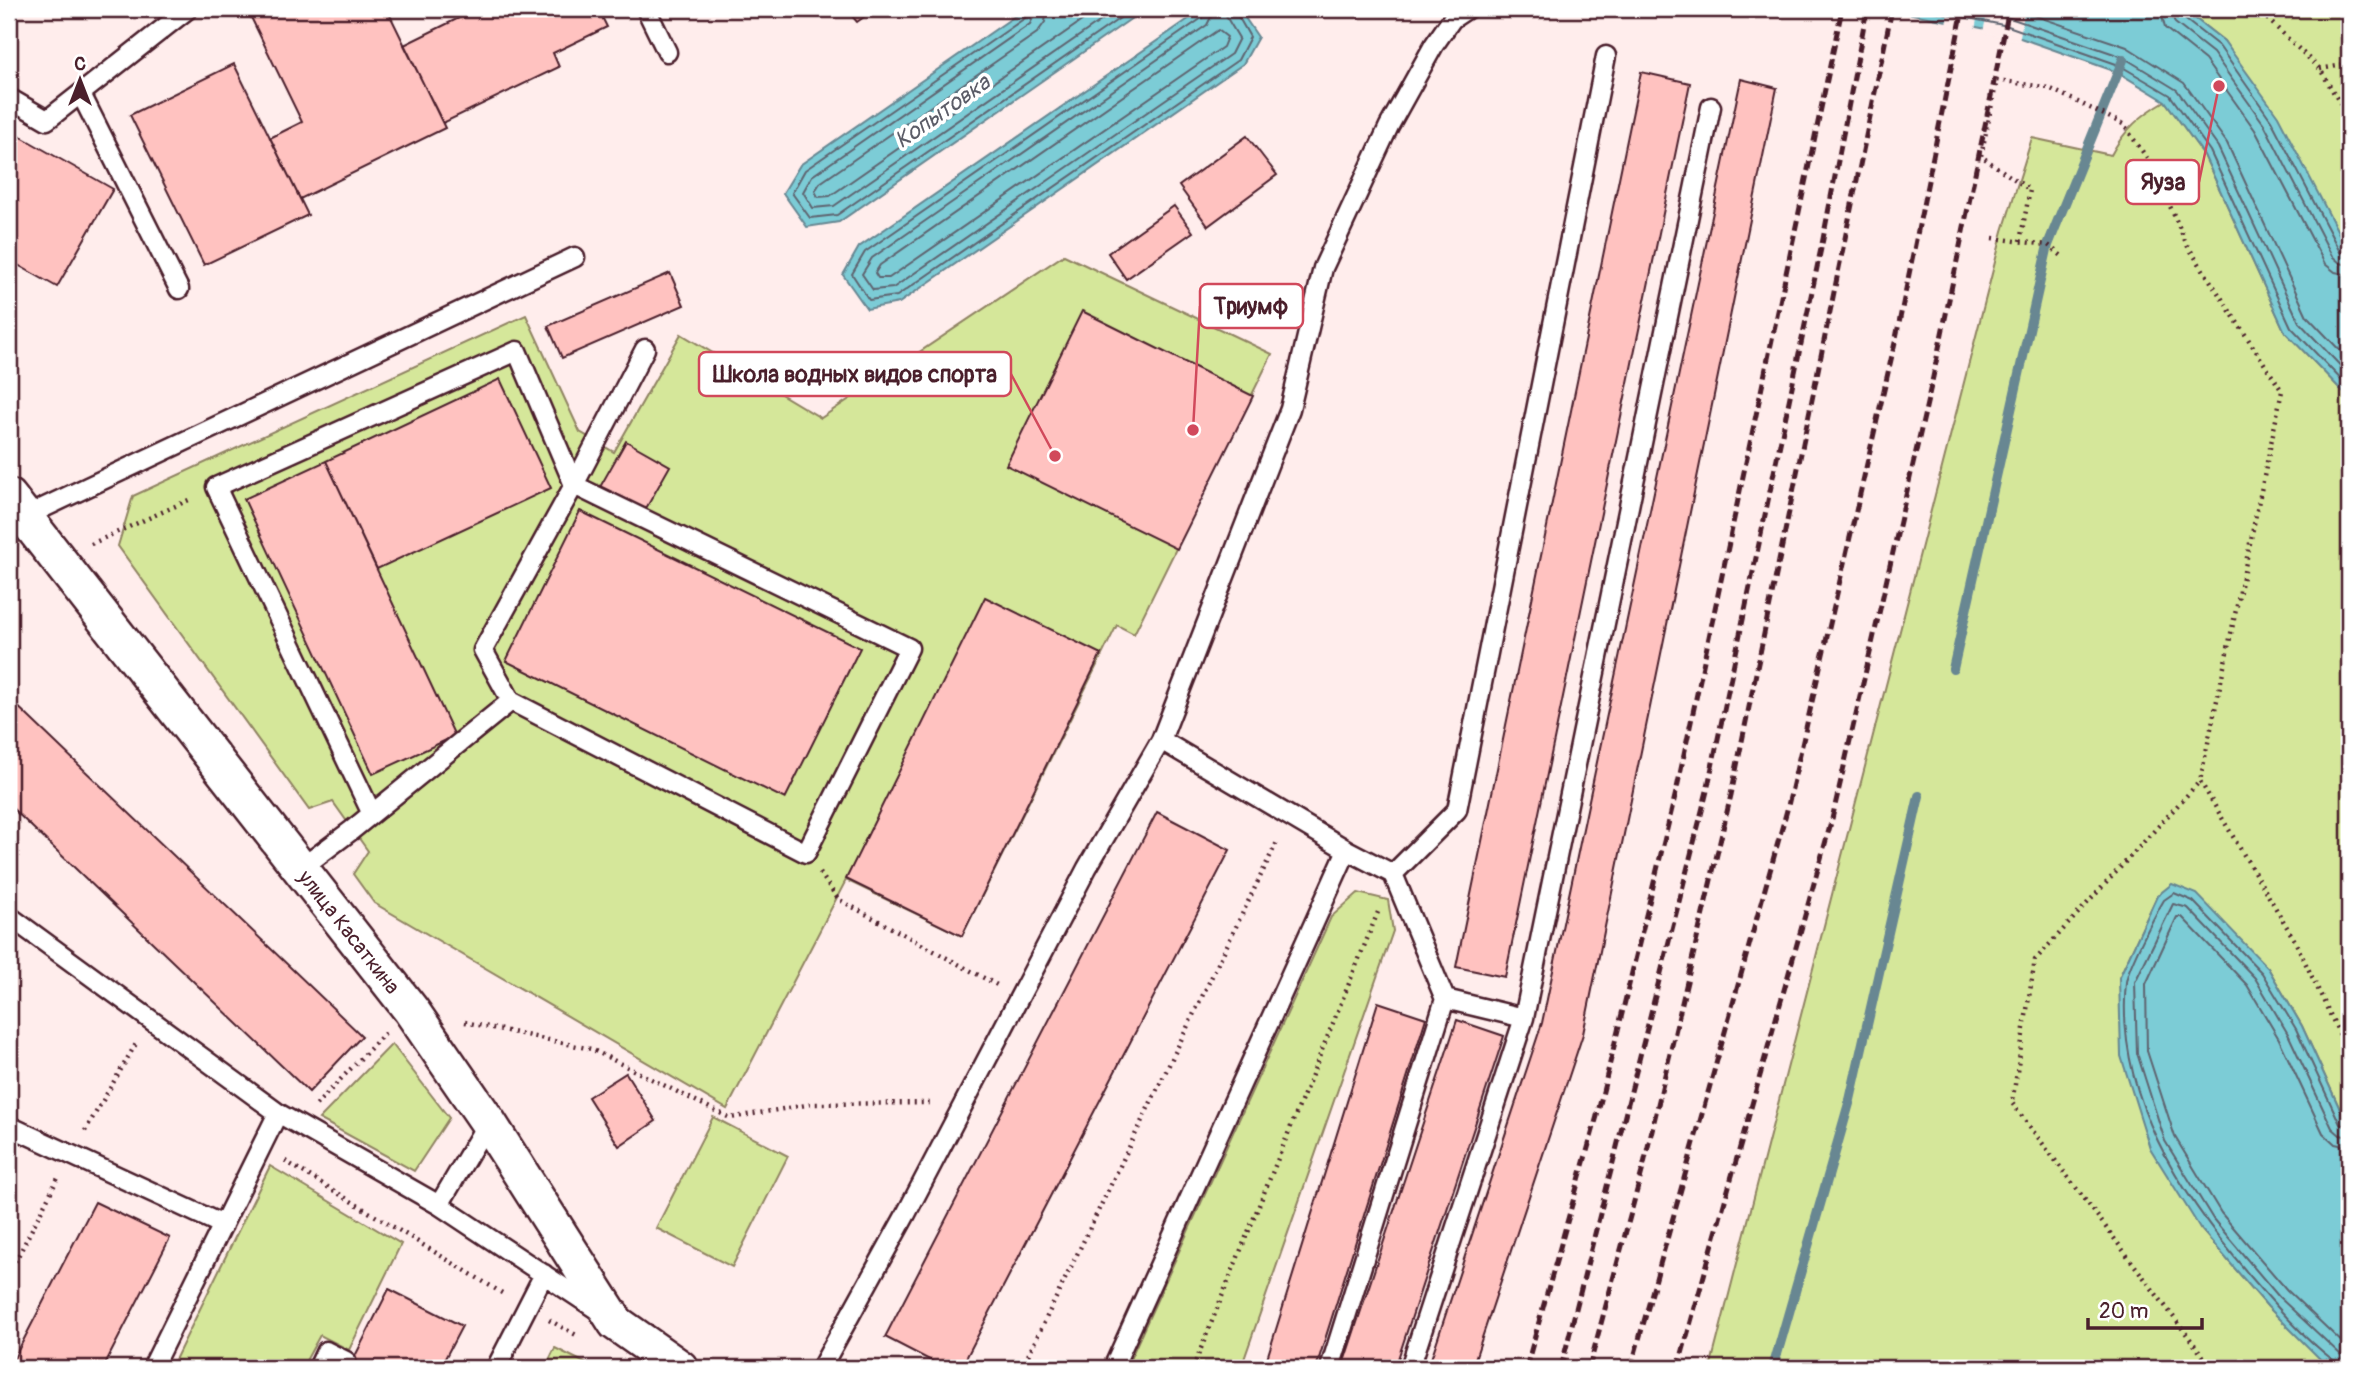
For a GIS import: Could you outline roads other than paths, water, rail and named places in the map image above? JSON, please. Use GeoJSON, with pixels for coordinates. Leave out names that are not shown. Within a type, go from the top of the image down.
{"type":"FeatureCollection","features":[{"type":"Feature","properties":{"kind":"street","name":"улица Касаткина"},"geometry":{"type":"LineString","coordinates":[[17,507],[411,1010],[488,1122],[602,1332],[680,1368]]}},
{"type":"Feature","properties":{"kind":"lane"},"geometry":{"type":"LineString","coordinates":[[9,99],[47,120],[188,9]]}},
{"type":"Feature","properties":{"kind":"lane"},"geometry":{"type":"LineString","coordinates":[[646,9],[667,52]]}},
{"type":"Feature","properties":{"kind":"lane"},"geometry":{"type":"LineString","coordinates":[[821,1368],[1087,868],[1161,740],[1290,409],[1323,268],[1390,125],[1434,45],[1452,19],[1467,9]]}},
{"type":"Feature","properties":{"kind":"lane"},"geometry":{"type":"LineString","coordinates":[[1393,874],[1457,810],[1605,56]]}},
{"type":"Feature","properties":{"kind":"lane"},"geometry":{"type":"LineString","coordinates":[[81,94],[179,289]]}},
{"type":"Feature","properties":{"kind":"lane"},"geometry":{"type":"LineString","coordinates":[[1410,1368],[1524,1018],[1710,107]]}},
{"type":"Feature","properties":{"kind":"lane"},"geometry":{"type":"LineString","coordinates":[[17,507],[575,257]]}},
{"type":"Feature","properties":{"kind":"lane"},"geometry":{"type":"LineString","coordinates":[[372,814],[216,487],[517,351],[574,485],[909,648],[806,853],[511,701],[484,650],[574,485],[645,349]]}},
{"type":"Feature","properties":{"kind":"lane"},"geometry":{"type":"LineString","coordinates":[[300,869],[511,701]]}},
{"type":"Feature","properties":{"kind":"lane"},"geometry":{"type":"LineString","coordinates":[[1161,740],[1393,874],[1445,999],[1330,1368]]}},
{"type":"Feature","properties":{"kind":"lane"},"geometry":{"type":"LineString","coordinates":[[1113,1368],[1348,850]]}},
{"type":"Feature","properties":{"kind":"lane"},"geometry":{"type":"LineString","coordinates":[[9,916],[278,1113],[439,1205],[544,1274],[602,1332]]}},
{"type":"Feature","properties":{"kind":"lane"},"geometry":{"type":"LineString","coordinates":[[1445,999],[1524,1018]]}},
{"type":"Feature","properties":{"kind":"lane"},"geometry":{"type":"LineString","coordinates":[[152,1368],[278,1113]]}},
{"type":"Feature","properties":{"kind":"lane"},"geometry":{"type":"LineString","coordinates":[[439,1205],[488,1122]]}},
{"type":"Feature","properties":{"kind":"lane"},"geometry":{"type":"LineString","coordinates":[[9,1126],[223,1224]]}},
{"type":"Feature","properties":{"kind":"lane"},"geometry":{"type":"LineString","coordinates":[[496,1368],[544,1274]]}},
{"type":"Feature","properties":{"kind":"lane"},"geometry":{"type":"LineString","coordinates":[[318,1368],[326,1351],[346,1361]]}},
{"type":"Feature","properties":{"kind":"water","name":"Копытовка"},"geometry":{"type":"Polygon","coordinates":[[[1025,9],[1145,9],[839,222],[807,227],[783,193],[800,165],[1025,9]]]}},
{"type":"Feature","properties":{"kind":"water"},"geometry":{"type":"Polygon","coordinates":[[[1203,9],[1239,9],[1258,37],[1243,64],[899,303],[867,309],[843,275],[859,247],[1203,9]]]}},
{"type":"Feature","properties":{"kind":"water"},"geometry":{"type":"Polygon","coordinates":[[[1888,9],[2183,9],[2224,41],[2278,116],[2349,253],[2349,398],[2285,332],[2204,155],[2165,101],[2117,72],[2006,33],[1888,9]]]}},
{"type":"Feature","properties":{"kind":"water"},"geometry":{"type":"Polygon","coordinates":[[[2172,884],[2197,894],[2268,968],[2302,1026],[2349,1129],[2349,1368],[2332,1368],[2322,1361],[2268,1307],[2200,1228],[2150,1148],[2121,1056],[2119,978],[2157,896],[2172,884]]]}},
{"type":"Feature","properties":{"kind":"waterway"},"geometry":{"type":"LineString","coordinates":[[1953,669],[2048,245],[2123,60]]}},
{"type":"Feature","properties":{"kind":"waterway"},"geometry":{"type":"LineString","coordinates":[[1773,1368],[1850,1100],[1919,796]]}},
{"type":"Feature","properties":{"kind":"railway"},"geometry":{"type":"LineString","coordinates":[[1526,1368],[1597,1116],[1677,788],[1842,9]]}},
{"type":"Feature","properties":{"kind":"railway"},"geometry":{"type":"LineString","coordinates":[[1561,1368],[1707,791],[1823,239],[1867,9]]}},
{"type":"Feature","properties":{"kind":"railway"},"geometry":{"type":"LineString","coordinates":[[1589,1368],[1643,1168],[1731,795],[1892,9]]}},
{"type":"Feature","properties":{"kind":"railway"},"geometry":{"type":"LineString","coordinates":[[1631,1368],[1787,810],[1896,338],[1963,9]]}},
{"type":"Feature","properties":{"kind":"railway"},"geometry":{"type":"LineString","coordinates":[[1678,1368],[1832,819],[1933,377],[2009,9]]}},
{"type":"Feature","properties":{"kind":"place","name":"Яуза"},"geometry":{"type":"Point","coordinates":[2219,86]}},
{"type":"Feature","properties":{"kind":"place","name":"Триумф"},"geometry":{"type":"Point","coordinates":[1193,430]}},
{"type":"Feature","properties":{"kind":"place","name":"Школа водных видов спорта"},"geometry":{"type":"Point","coordinates":[1055,456]}}]}
